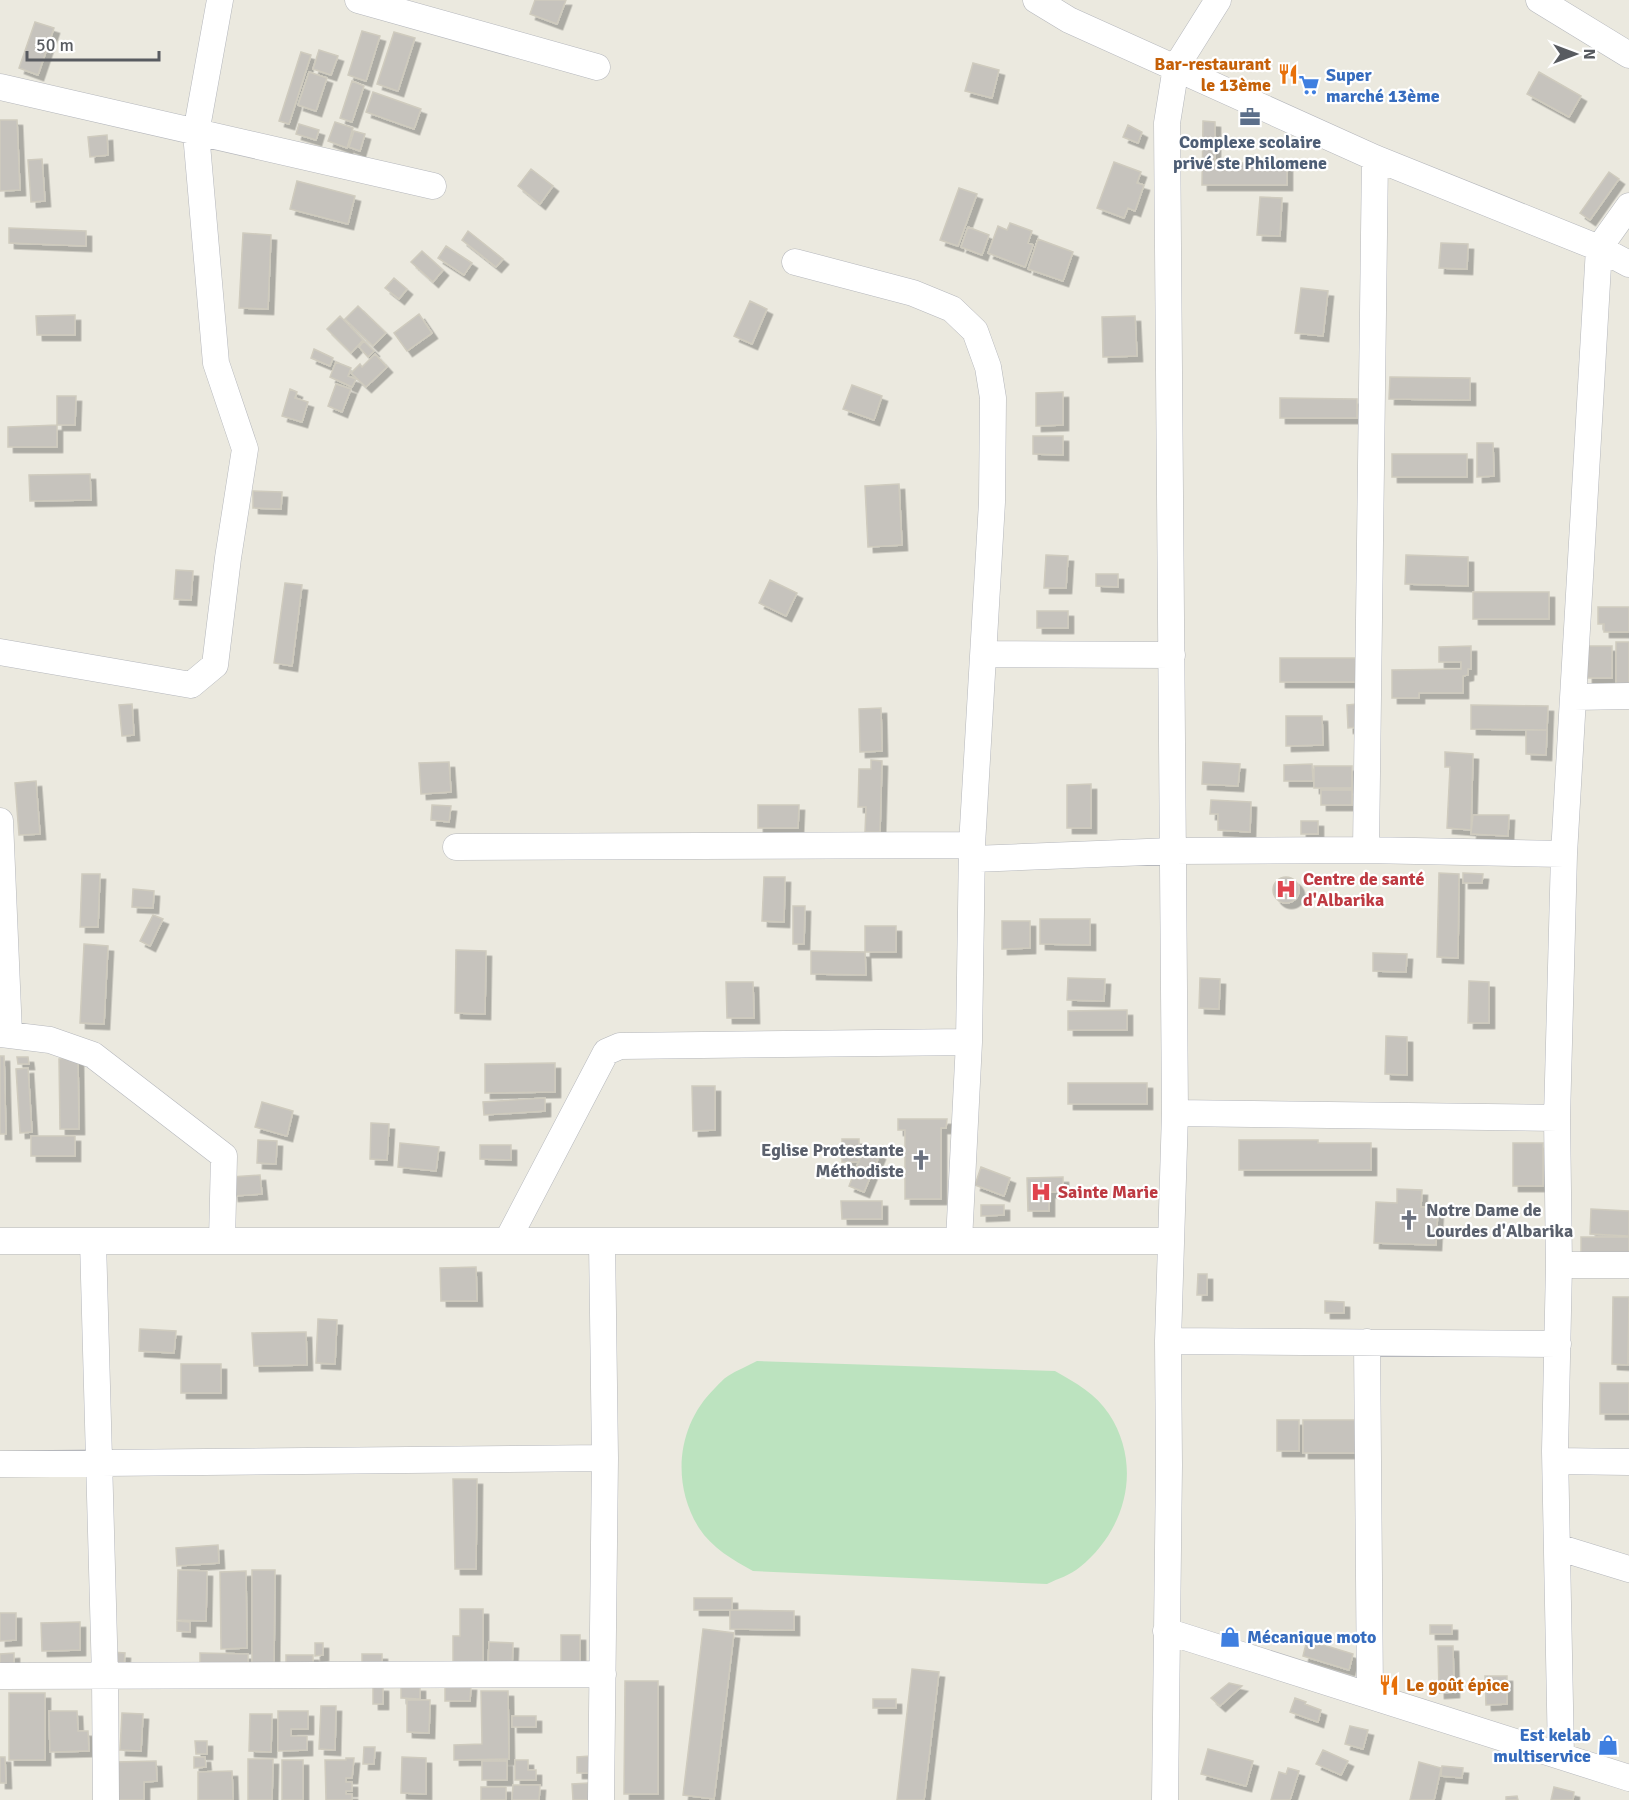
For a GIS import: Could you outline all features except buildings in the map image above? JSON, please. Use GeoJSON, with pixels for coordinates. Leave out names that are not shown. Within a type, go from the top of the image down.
{"type":"FeatureCollection","features":[{"type":"Feature","properties":{"kind":"street"},"geometry":{"type":"LineString","coordinates":[[0,652],[191,685],[214,665],[245,449],[216,363],[196,133],[220,0]]}},
{"type":"Feature","properties":{"kind":"street"},"geometry":{"type":"LineString","coordinates":[[358,0],[597,67]]}},
{"type":"Feature","properties":{"kind":"street"},"geometry":{"type":"LineString","coordinates":[[1035,0],[1068,20],[1375,158],[1599,248],[1629,264]]}},
{"type":"Feature","properties":{"kind":"street"},"geometry":{"type":"LineString","coordinates":[[1165,1800],[1169,1241],[1174,1113],[1173,656],[1167,123],[1176,67],[1218,0]]}},
{"type":"Feature","properties":{"kind":"street"},"geometry":{"type":"LineString","coordinates":[[1539,0],[1629,55]]}},
{"type":"Feature","properties":{"kind":"street"},"geometry":{"type":"LineString","coordinates":[[0,87],[433,186]]}},
{"type":"Feature","properties":{"kind":"street"},"geometry":{"type":"LineString","coordinates":[[1366,850],[1375,158]]}},
{"type":"Feature","properties":{"kind":"street"},"geometry":{"type":"LineString","coordinates":[[1561,1756],[1556,1461],[1560,1265],[1557,1118],[1564,854],[1599,248],[1629,206]]}},
{"type":"Feature","properties":{"kind":"street"},"geometry":{"type":"LineString","coordinates":[[795,262],[913,293],[952,309],[975,331],[988,367],[993,398],[992,502],[973,852],[969,1042],[959,1241]]}},
{"type":"Feature","properties":{"kind":"street"},"geometry":{"type":"LineString","coordinates":[[984,654],[1173,656]]}},
{"type":"Feature","properties":{"kind":"street"},"geometry":{"type":"LineString","coordinates":[[1574,697],[1629,696]]}},
{"type":"Feature","properties":{"kind":"street"},"geometry":{"type":"LineString","coordinates":[[0,821],[4,1034],[50,1040],[93,1055],[224,1156],[222,1241]]}},
{"type":"Feature","properties":{"kind":"street"},"geometry":{"type":"LineString","coordinates":[[456,847],[973,852],[1366,850],[1564,854]]}},
{"type":"Feature","properties":{"kind":"street"},"geometry":{"type":"LineString","coordinates":[[507,1241],[606,1052],[620,1046],[969,1042]]}},
{"type":"Feature","properties":{"kind":"street"},"geometry":{"type":"LineString","coordinates":[[1174,1113],[1557,1118]]}},
{"type":"Feature","properties":{"kind":"street"},"geometry":{"type":"LineString","coordinates":[[0,1241],[1169,1241]]}},
{"type":"Feature","properties":{"kind":"street"},"geometry":{"type":"LineString","coordinates":[[93,1241],[105,1677],[106,1800]]}},
{"type":"Feature","properties":{"kind":"street"},"geometry":{"type":"LineString","coordinates":[[601,1800],[605,1458],[602,1241]]}},
{"type":"Feature","properties":{"kind":"street"},"geometry":{"type":"LineString","coordinates":[[1560,1265],[1629,1265]]}},
{"type":"Feature","properties":{"kind":"street"},"geometry":{"type":"LineString","coordinates":[[1168,1341],[1558,1344]]}},
{"type":"Feature","properties":{"kind":"street"},"geometry":{"type":"LineString","coordinates":[[1367,1342],[1370,1695]]}},
{"type":"Feature","properties":{"kind":"street"},"geometry":{"type":"LineString","coordinates":[[0,1464],[605,1458]]}},
{"type":"Feature","properties":{"kind":"street"},"geometry":{"type":"LineString","coordinates":[[1556,1461],[1629,1462]]}},
{"type":"Feature","properties":{"kind":"street"},"geometry":{"type":"LineString","coordinates":[[1557,1547],[1629,1569]]}},
{"type":"Feature","properties":{"kind":"street"},"geometry":{"type":"LineString","coordinates":[[1166,1631],[1629,1778]]}},
{"type":"Feature","properties":{"kind":"street"},"geometry":{"type":"LineString","coordinates":[[0,1676],[603,1674]]}},
{"type":"Feature","properties":{"kind":"green space"},"geometry":{"type":"Polygon","coordinates":[[[757,1361],[1055,1371],[1092,1395],[1109,1414],[1119,1434],[1125,1455],[1127,1476],[1118,1516],[1109,1535],[1096,1552],[1076,1570],[1047,1584],[753,1571],[717,1547],[699,1528],[684,1492],[682,1455],[686,1437],[702,1403],[726,1377],[757,1361]]]}},
{"type":"Feature","properties":{"kind":"place","name":"Bar-restaurant le 13ème"},"geometry":{"type":"Point","coordinates":[1288,74]}},
{"type":"Feature","properties":{"kind":"place","name":"Super marché 13ème"},"geometry":{"type":"Point","coordinates":[1309,85]}},
{"type":"Feature","properties":{"kind":"place","name":"Complexe scolaire privé ste Philomene"},"geometry":{"type":"Point","coordinates":[1250,117]}},
{"type":"Feature","properties":{"kind":"place","name":"Centre de santé d'Albarika"},"geometry":{"type":"Point","coordinates":[1286,889]}},
{"type":"Feature","properties":{"kind":"place","name":"Eglise Protestante Méthodiste"},"geometry":{"type":"Point","coordinates":[921,1160]}},
{"type":"Feature","properties":{"kind":"place","name":"Sainte Marie"},"geometry":{"type":"Point","coordinates":[1041,1192]}},
{"type":"Feature","properties":{"kind":"place","name":"Notre Dame de Lourdes d'Albarika"},"geometry":{"type":"Point","coordinates":[1409,1220]}},
{"type":"Feature","properties":{"kind":"place","name":"Mécanique moto"},"geometry":{"type":"Point","coordinates":[1230,1637]}},
{"type":"Feature","properties":{"kind":"place","name":"Le goût épice"},"geometry":{"type":"Point","coordinates":[1389,1685]}},
{"type":"Feature","properties":{"kind":"place","name":"Est kelab multiservice"},"geometry":{"type":"Point","coordinates":[1608,1745]}}]}
